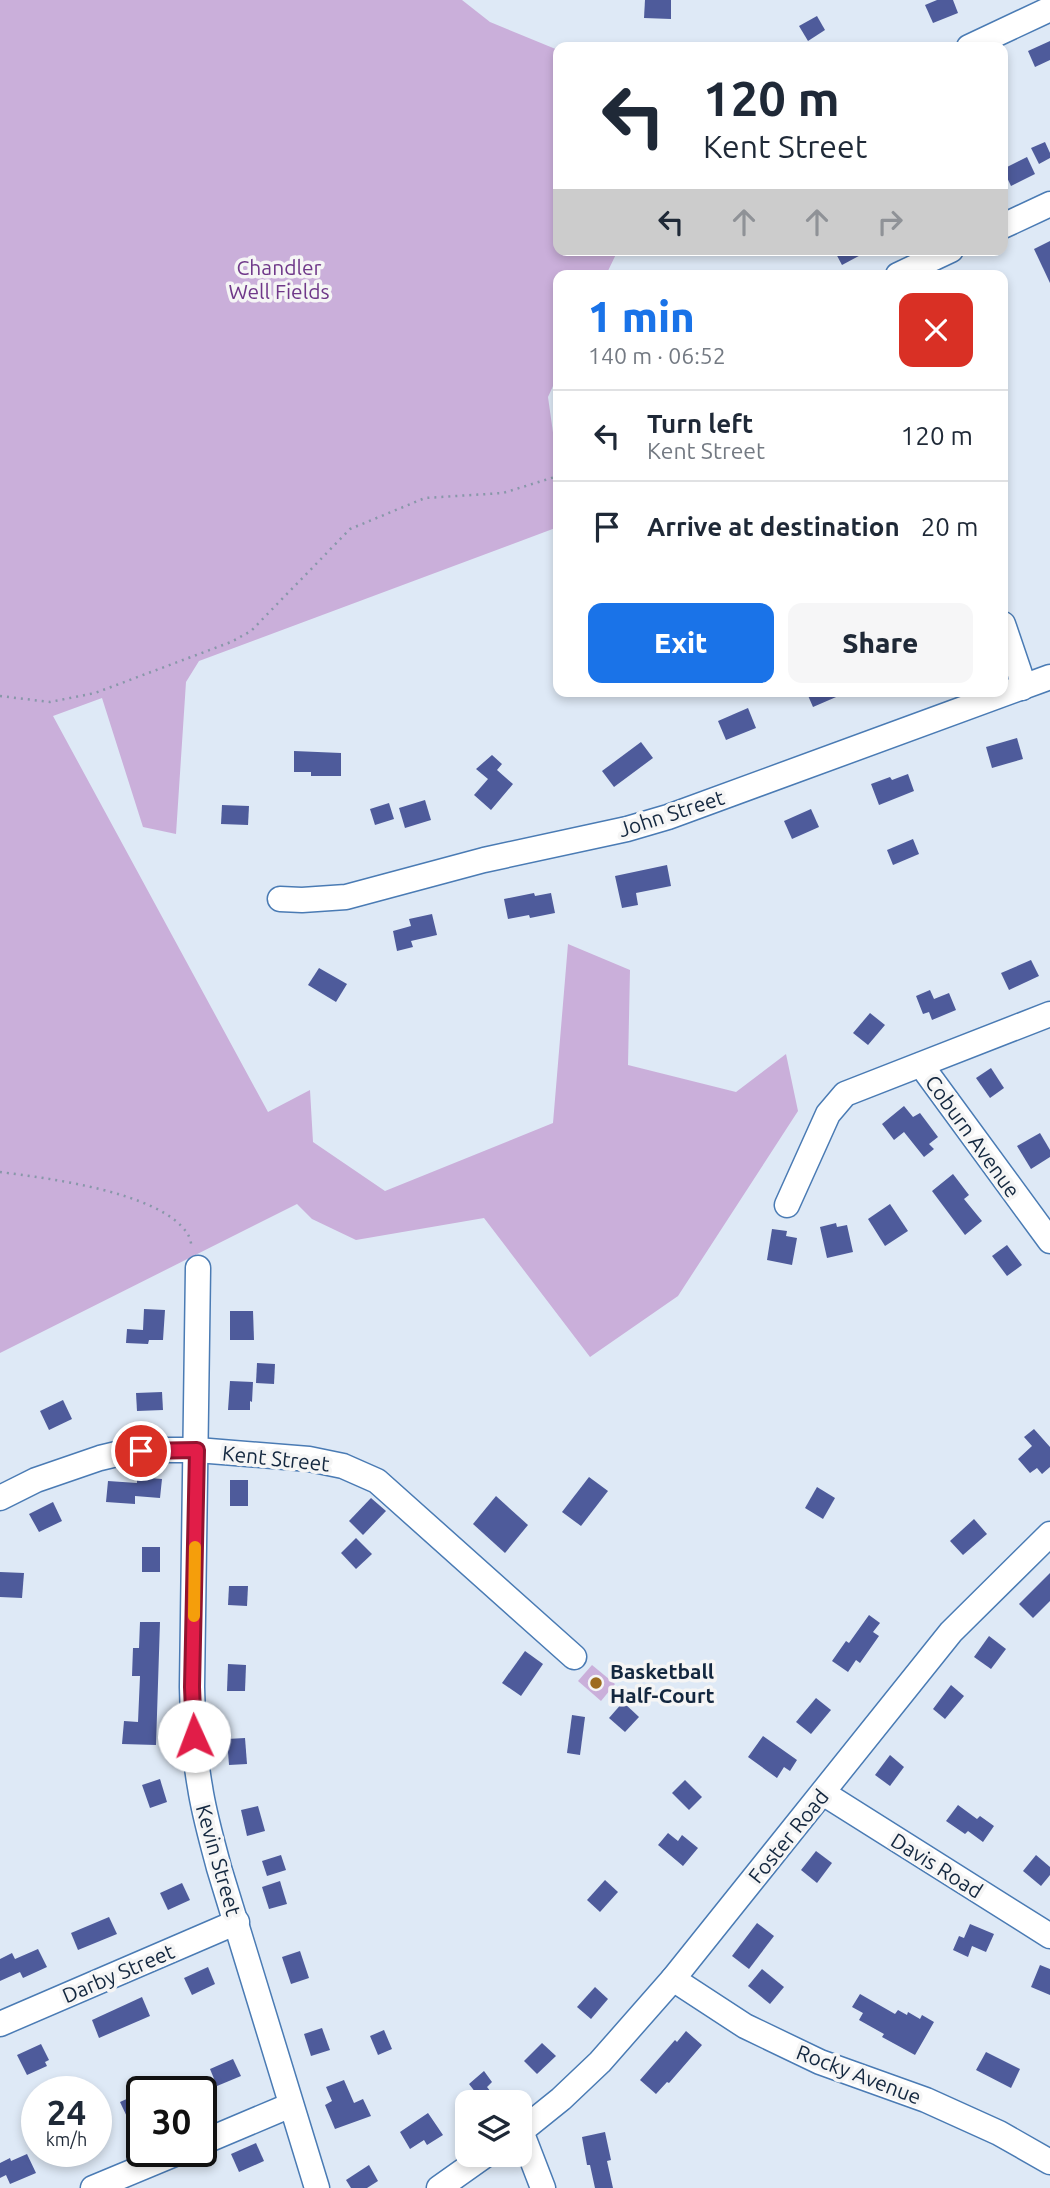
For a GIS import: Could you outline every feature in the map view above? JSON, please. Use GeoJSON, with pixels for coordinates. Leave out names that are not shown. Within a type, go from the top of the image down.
{"type":"FeatureCollection","features":[{"type":"Feature","properties":{"kind":"street"},"geometry":{"type":"LineString","coordinates":[[980,42],[1050,9]]}},
{"type":"Feature","properties":{"kind":"street"},"geometry":{"type":"LineString","coordinates":[[1008,224],[1050,204]]}},
{"type":"Feature","properties":{"kind":"street"},"geometry":{"type":"LineString","coordinates":[[909,270],[938,256]]}},
{"type":"Feature","properties":{"kind":"street"},"geometry":{"type":"LineString","coordinates":[[1008,639],[1022,688]]}},
{"type":"Feature","properties":{"kind":"street","name":"John Street"},"geometry":{"type":"LineString","coordinates":[[1008,693],[1050,677]]}},
{"type":"Feature","properties":{"kind":"street","name":"John Street"},"geometry":{"type":"LineString","coordinates":[[280,899],[346,897],[484,860],[627,829],[997,697]]}},
{"type":"Feature","properties":{"kind":"street"},"geometry":{"type":"LineString","coordinates":[[787,1205],[828,1114],[845,1094],[1050,1014]]}},
{"type":"Feature","properties":{"kind":"street","name":"Coburn Avenue"},"geometry":{"type":"LineString","coordinates":[[921,1065],[1050,1241]]}},
{"type":"Feature","properties":{"kind":"street","name":"Kevin Street"},"geometry":{"type":"LineString","coordinates":[[198,1268],[192,1687],[200,1788],[208,1827],[317,2188]]}},
{"type":"Feature","properties":{"kind":"street","name":"Kent Street"},"geometry":{"type":"LineString","coordinates":[[0,1497],[36,1480],[125,1452],[197,1450],[309,1459],[343,1466],[377,1481],[574,1657]]}},
{"type":"Feature","properties":{"kind":"street","name":"Foster Road"},"geometry":{"type":"LineString","coordinates":[[532,2122],[561,2099],[600,2062],[673,1979],[951,1632],[1050,1534]]}},
{"type":"Feature","properties":{"kind":"street","name":"Davis Road"},"geometry":{"type":"LineString","coordinates":[[823,1793],[1050,1936]]}},
{"type":"Feature","properties":{"kind":"street","name":"Darby Street"},"geometry":{"type":"LineString","coordinates":[[0,2024],[237,1922]]}},
{"type":"Feature","properties":{"kind":"street","name":"Rocky Avenue"},"geometry":{"type":"LineString","coordinates":[[673,1979],[745,2026],[820,2062],[926,2100],[999,2133],[1050,2162]]}},
{"type":"Feature","properties":{"kind":"street"},"geometry":{"type":"LineString","coordinates":[[217,2136],[292,2105]]}},
{"type":"Feature","properties":{"kind":"street"},"geometry":{"type":"LineString","coordinates":[[532,2161],[543,2188]]}},
{"type":"Feature","properties":{"kind":"street"},"geometry":{"type":"LineString","coordinates":[[93,2188],[144,2167]]}},
{"type":"Feature","properties":{"kind":"street"},"geometry":{"type":"LineString","coordinates":[[439,2188],[469,2167]]}},
{"type":"Feature","properties":{"kind":"path"},"geometry":{"type":"LineString","coordinates":[[0,696],[50,702],[95,693],[231,642],[251,631],[350,529],[425,498],[503,493],[553,478]]}},
{"type":"Feature","properties":{"kind":"path"},"geometry":{"type":"LineString","coordinates":[[0,1172],[90,1186],[152,1206],[174,1219],[188,1234],[198,1268]]}},
{"type":"Feature","properties":{"kind":"green space","name":"Chandler Well Fields"},"geometry":{"type":"Polygon","coordinates":[[[0,0],[462,0],[490,22],[553,48],[553,256],[615,256],[608,270],[553,270],[553,386],[548,397],[553,432],[553,529],[199,661],[186,682],[176,834],[143,827],[102,698],[53,716],[268,1112],[310,1090],[313,1142],[385,1191],[553,1123],[568,944],[630,970],[628,1065],[736,1092],[786,1054],[798,1111],[678,1296],[590,1357],[484,1218],[356,1240],[312,1219],[297,1204],[0,1353],[0,0]]]}},
{"type":"Feature","properties":{"kind":"green space","name":"Basketball Half-Court"},"geometry":{"type":"Polygon","coordinates":[[[592,1665],[615,1684],[601,1701],[578,1681],[592,1665]]]}},
{"type":"Feature","properties":{"kind":"building"},"geometry":{"type":"Polygon","coordinates":[[[645,0],[671,0],[671,19],[644,18],[645,0]]]}},
{"type":"Feature","properties":{"kind":"building"},"geometry":{"type":"Polygon","coordinates":[[[937,0],[953,0],[958,13],[933,23],[925,5],[937,0]]]}},
{"type":"Feature","properties":{"kind":"building"},"geometry":{"type":"Polygon","coordinates":[[[817,16],[825,30],[808,41],[799,26],[817,16]]]}},
{"type":"Feature","properties":{"kind":"building"},"geometry":{"type":"Polygon","coordinates":[[[1050,41],[1050,60],[1035,67],[1028,51],[1050,41]]]}},
{"type":"Feature","properties":{"kind":"building"},"geometry":{"type":"Polygon","coordinates":[[[1045,142],[1050,158],[1039,164],[1031,148],[1045,142]]]}},
{"type":"Feature","properties":{"kind":"building"},"geometry":{"type":"Polygon","coordinates":[[[1027,157],[1035,174],[1011,186],[1008,166],[1027,157]]]}},
{"type":"Feature","properties":{"kind":"building"},"geometry":{"type":"Polygon","coordinates":[[[1050,241],[1050,283],[1034,249],[1050,241]]]}},
{"type":"Feature","properties":{"kind":"building"},"geometry":{"type":"Polygon","coordinates":[[[837,256],[859,256],[842,265],[837,256]]]}},
{"type":"Feature","properties":{"kind":"building"},"geometry":{"type":"Polygon","coordinates":[[[809,697],[836,697],[813,707],[809,697]]]}},
{"type":"Feature","properties":{"kind":"building"},"geometry":{"type":"Polygon","coordinates":[[[748,708],[756,728],[726,740],[718,721],[748,708]]]}},
{"type":"Feature","properties":{"kind":"building"},"geometry":{"type":"Polygon","coordinates":[[[1017,738],[1023,759],[992,768],[986,747],[1017,738]]]}},
{"type":"Feature","properties":{"kind":"building"},"geometry":{"type":"Polygon","coordinates":[[[641,742],[653,758],[614,787],[602,771],[641,742]]]}},
{"type":"Feature","properties":{"kind":"building"},"geometry":{"type":"Polygon","coordinates":[[[294,751],[341,753],[341,776],[311,776],[311,772],[294,772],[294,751]]]}},
{"type":"Feature","properties":{"kind":"building"},"geometry":{"type":"Polygon","coordinates":[[[492,755],[502,764],[497,770],[513,784],[491,810],[474,795],[488,779],[476,769],[492,755]]]}},
{"type":"Feature","properties":{"kind":"building"},"geometry":{"type":"Polygon","coordinates":[[[908,774],[914,791],[879,805],[871,784],[908,774]]]}},
{"type":"Feature","properties":{"kind":"building"},"geometry":{"type":"Polygon","coordinates":[[[425,800],[431,820],[405,828],[399,808],[425,800]]]}},
{"type":"Feature","properties":{"kind":"building"},"geometry":{"type":"Polygon","coordinates":[[[389,803],[394,819],[375,825],[370,809],[389,803]]]}},
{"type":"Feature","properties":{"kind":"building"},"geometry":{"type":"Polygon","coordinates":[[[222,805],[249,806],[248,825],[221,824],[222,805]]]}},
{"type":"Feature","properties":{"kind":"building"},"geometry":{"type":"Polygon","coordinates":[[[811,809],[819,827],[792,839],[784,821],[811,809]]]}},
{"type":"Feature","properties":{"kind":"building"},"geometry":{"type":"Polygon","coordinates":[[[913,839],[919,854],[893,865],[887,850],[913,839]]]}},
{"type":"Feature","properties":{"kind":"building"},"geometry":{"type":"Polygon","coordinates":[[[667,865],[671,886],[636,893],[638,905],[622,908],[615,876],[667,865]]]}},
{"type":"Feature","properties":{"kind":"building"},"geometry":{"type":"Polygon","coordinates":[[[534,893],[535,896],[551,893],[555,913],[508,919],[504,899],[534,893]]]}},
{"type":"Feature","properties":{"kind":"building"},"geometry":{"type":"Polygon","coordinates":[[[432,914],[437,935],[411,941],[413,947],[397,951],[393,931],[411,926],[409,919],[432,914]]]}},
{"type":"Feature","properties":{"kind":"building"},"geometry":{"type":"Polygon","coordinates":[[[1031,960],[1039,976],[1009,990],[1001,973],[1031,960]]]}},
{"type":"Feature","properties":{"kind":"building"},"geometry":{"type":"Polygon","coordinates":[[[319,968],[347,984],[336,1002],[308,985],[319,968]]]}},
{"type":"Feature","properties":{"kind":"building"},"geometry":{"type":"Polygon","coordinates":[[[930,990],[934,999],[949,993],[956,1010],[932,1020],[929,1012],[923,1014],[916,996],[930,990]]]}},
{"type":"Feature","properties":{"kind":"building"},"geometry":{"type":"Polygon","coordinates":[[[870,1013],[885,1025],[868,1045],[853,1033],[870,1013]]]}},
{"type":"Feature","properties":{"kind":"building"},"geometry":{"type":"Polygon","coordinates":[[[991,1068],[1004,1088],[990,1098],[976,1078],[991,1068]]]}},
{"type":"Feature","properties":{"kind":"building"},"geometry":{"type":"Polygon","coordinates":[[[904,1106],[913,1117],[920,1113],[938,1137],[929,1144],[934,1149],[924,1157],[904,1132],[894,1140],[882,1124],[904,1106]]]}},
{"type":"Feature","properties":{"kind":"building"},"geometry":{"type":"Polygon","coordinates":[[[1040,1133],[1050,1150],[1050,1157],[1031,1169],[1017,1146],[1040,1133]]]}},
{"type":"Feature","properties":{"kind":"building"},"geometry":{"type":"Polygon","coordinates":[[[953,1174],[969,1195],[964,1199],[982,1221],[965,1235],[932,1191],[953,1174]]]}},
{"type":"Feature","properties":{"kind":"building"},"geometry":{"type":"Polygon","coordinates":[[[890,1204],[908,1231],[885,1246],[868,1219],[890,1204]]]}},
{"type":"Feature","properties":{"kind":"building"},"geometry":{"type":"Polygon","coordinates":[[[836,1223],[837,1227],[847,1225],[853,1252],[827,1258],[820,1227],[836,1223]]]}},
{"type":"Feature","properties":{"kind":"building"},"geometry":{"type":"Polygon","coordinates":[[[772,1229],[787,1231],[786,1236],[797,1238],[792,1265],[767,1260],[772,1229]]]}},
{"type":"Feature","properties":{"kind":"building"},"geometry":{"type":"Polygon","coordinates":[[[1007,1245],[1022,1265],[1007,1276],[992,1256],[1007,1245]]]}},
{"type":"Feature","properties":{"kind":"building"},"geometry":{"type":"Polygon","coordinates":[[[144,1309],[165,1310],[163,1340],[149,1340],[148,1344],[126,1343],[127,1329],[143,1330],[144,1309]]]}},
{"type":"Feature","properties":{"kind":"building"},"geometry":{"type":"Polygon","coordinates":[[[230,1311],[253,1311],[254,1340],[230,1340],[230,1311]]]}},
{"type":"Feature","properties":{"kind":"building"},"geometry":{"type":"Polygon","coordinates":[[[257,1363],[275,1364],[274,1384],[256,1383],[257,1363]]]}},
{"type":"Feature","properties":{"kind":"building"},"geometry":{"type":"Polygon","coordinates":[[[230,1381],[253,1382],[250,1410],[228,1410],[230,1381]]]}},
{"type":"Feature","properties":{"kind":"building"},"geometry":{"type":"Polygon","coordinates":[[[162,1392],[163,1410],[137,1411],[136,1393],[162,1392]]]}},
{"type":"Feature","properties":{"kind":"building"},"geometry":{"type":"Polygon","coordinates":[[[63,1400],[72,1419],[49,1430],[40,1411],[63,1400]]]}},
{"type":"Feature","properties":{"kind":"building"},"geometry":{"type":"Polygon","coordinates":[[[1034,1429],[1050,1447],[1050,1467],[1042,1474],[1037,1468],[1030,1473],[1018,1459],[1032,1446],[1024,1437],[1034,1429]]]}},
{"type":"Feature","properties":{"kind":"building"},"geometry":{"type":"Polygon","coordinates":[[[137,1477],[162,1479],[160,1498],[135,1496],[135,1504],[106,1502],[108,1481],[137,1483],[137,1477]]]}},
{"type":"Feature","properties":{"kind":"building"},"geometry":{"type":"Polygon","coordinates":[[[589,1477],[608,1491],[581,1526],[562,1512],[589,1477]]]}},
{"type":"Feature","properties":{"kind":"building"},"geometry":{"type":"Polygon","coordinates":[[[230,1480],[248,1480],[248,1506],[230,1506],[230,1480]]]}},
{"type":"Feature","properties":{"kind":"building"},"geometry":{"type":"Polygon","coordinates":[[[817,1487],[835,1498],[823,1519],[805,1508],[817,1487]]]}},
{"type":"Feature","properties":{"kind":"building"},"geometry":{"type":"Polygon","coordinates":[[[496,1496],[528,1525],[505,1553],[473,1524],[496,1496]]]}},
{"type":"Feature","properties":{"kind":"building"},"geometry":{"type":"Polygon","coordinates":[[[371,1498],[386,1511],[363,1535],[349,1521],[371,1498]]]}},
{"type":"Feature","properties":{"kind":"building"},"geometry":{"type":"Polygon","coordinates":[[[53,1502],[62,1521],[39,1532],[29,1514],[53,1502]]]}},
{"type":"Feature","properties":{"kind":"building"},"geometry":{"type":"Polygon","coordinates":[[[974,1519],[987,1534],[963,1555],[950,1541],[974,1519]]]}},
{"type":"Feature","properties":{"kind":"building"},"geometry":{"type":"Polygon","coordinates":[[[356,1538],[372,1554],[356,1569],[341,1553],[356,1538]]]}},
{"type":"Feature","properties":{"kind":"building"},"geometry":{"type":"Polygon","coordinates":[[[142,1547],[160,1547],[160,1572],[142,1572],[142,1547]]]}},
{"type":"Feature","properties":{"kind":"building"},"geometry":{"type":"Polygon","coordinates":[[[0,1572],[24,1573],[22,1598],[0,1597],[0,1572]]]}},
{"type":"Feature","properties":{"kind":"building"},"geometry":{"type":"Polygon","coordinates":[[[1050,1573],[1050,1601],[1033,1618],[1019,1604],[1050,1573]]]}},
{"type":"Feature","properties":{"kind":"building"},"geometry":{"type":"Polygon","coordinates":[[[229,1586],[248,1586],[247,1606],[228,1605],[229,1586]]]}},
{"type":"Feature","properties":{"kind":"building"},"geometry":{"type":"Polygon","coordinates":[[[869,1615],[880,1623],[873,1632],[879,1636],[860,1663],[856,1660],[848,1672],[832,1661],[869,1615]]]}},
{"type":"Feature","properties":{"kind":"building"},"geometry":{"type":"Polygon","coordinates":[[[140,1622],[160,1622],[156,1745],[122,1744],[124,1721],[138,1722],[140,1676],[132,1676],[133,1648],[139,1648],[140,1622]]]}},
{"type":"Feature","properties":{"kind":"building"},"geometry":{"type":"Polygon","coordinates":[[[989,1636],[1006,1649],[991,1669],[974,1657],[989,1636]]]}},
{"type":"Feature","properties":{"kind":"building"},"geometry":{"type":"Polygon","coordinates":[[[525,1651],[543,1664],[521,1696],[502,1683],[525,1651]]]}},
{"type":"Feature","properties":{"kind":"building"},"geometry":{"type":"Polygon","coordinates":[[[228,1664],[246,1665],[245,1691],[227,1691],[228,1664]]]}},
{"type":"Feature","properties":{"kind":"building"},"geometry":{"type":"Polygon","coordinates":[[[951,1685],[964,1696],[945,1719],[933,1709],[951,1685]]]}},
{"type":"Feature","properties":{"kind":"building"},"geometry":{"type":"Polygon","coordinates":[[[816,1698],[831,1710],[811,1734],[796,1722],[816,1698]]]}},
{"type":"Feature","properties":{"kind":"building"},"geometry":{"type":"Polygon","coordinates":[[[623,1702],[639,1717],[625,1732],[609,1718],[623,1702]]]}},
{"type":"Feature","properties":{"kind":"building"},"geometry":{"type":"Polygon","coordinates":[[[572,1715],[585,1717],[580,1755],[567,1753],[572,1715]]]}},
{"type":"Feature","properties":{"kind":"building"},"geometry":{"type":"Polygon","coordinates":[[[763,1736],[797,1760],[790,1771],[784,1767],[777,1778],[748,1757],[763,1736]]]}},
{"type":"Feature","properties":{"kind":"building"},"geometry":{"type":"Polygon","coordinates":[[[245,1738],[247,1764],[229,1765],[227,1739],[245,1738]]]}},
{"type":"Feature","properties":{"kind":"building"},"geometry":{"type":"Polygon","coordinates":[[[890,1755],[904,1767],[890,1786],[875,1775],[890,1755]]]}},
{"type":"Feature","properties":{"kind":"building"},"geometry":{"type":"Polygon","coordinates":[[[160,1779],[167,1802],[150,1808],[142,1785],[160,1779]]]}},
{"type":"Feature","properties":{"kind":"building"},"geometry":{"type":"Polygon","coordinates":[[[685,1780],[702,1797],[689,1810],[672,1793],[685,1780]]]}},
{"type":"Feature","properties":{"kind":"building"},"geometry":{"type":"Polygon","coordinates":[[[958,1805],[977,1819],[980,1816],[994,1826],[983,1842],[968,1831],[965,1834],[946,1821],[958,1805]]]}},
{"type":"Feature","properties":{"kind":"building"},"geometry":{"type":"Polygon","coordinates":[[[258,1806],[265,1831],[247,1836],[241,1810],[258,1806]]]}},
{"type":"Feature","properties":{"kind":"building"},"geometry":{"type":"Polygon","coordinates":[[[668,1833],[678,1841],[682,1835],[698,1848],[683,1866],[658,1845],[668,1833]]]}},
{"type":"Feature","properties":{"kind":"building"},"geometry":{"type":"Polygon","coordinates":[[[816,1851],[832,1863],[817,1883],[801,1870],[816,1851]]]}},
{"type":"Feature","properties":{"kind":"building"},"geometry":{"type":"Polygon","coordinates":[[[281,1855],[286,1870],[267,1876],[262,1861],[281,1855]]]}},
{"type":"Feature","properties":{"kind":"building"},"geometry":{"type":"Polygon","coordinates":[[[1036,1855],[1050,1867],[1050,1875],[1041,1886],[1023,1871],[1036,1855]]]}},
{"type":"Feature","properties":{"kind":"building"},"geometry":{"type":"Polygon","coordinates":[[[605,1880],[618,1892],[600,1912],[587,1900],[605,1880]]]}},
{"type":"Feature","properties":{"kind":"building"},"geometry":{"type":"Polygon","coordinates":[[[280,1881],[287,1904],[269,1909],[262,1887],[280,1881]]]}},
{"type":"Feature","properties":{"kind":"building"},"geometry":{"type":"Polygon","coordinates":[[[182,1883],[190,1900],[168,1910],[160,1893],[182,1883]]]}},
{"type":"Feature","properties":{"kind":"building"},"geometry":{"type":"Polygon","coordinates":[[[109,1917],[117,1934],[78,1950],[71,1933],[109,1917]]]}},
{"type":"Feature","properties":{"kind":"building"},"geometry":{"type":"Polygon","coordinates":[[[757,1923],[774,1936],[749,1969],[732,1956],[757,1923]]]}},
{"type":"Feature","properties":{"kind":"building"},"geometry":{"type":"Polygon","coordinates":[[[970,1924],[994,1934],[986,1952],[972,1946],[968,1957],[953,1950],[959,1936],[964,1938],[970,1924]]]}},
{"type":"Feature","properties":{"kind":"building"},"geometry":{"type":"Polygon","coordinates":[[[38,1949],[47,1967],[23,1978],[20,1972],[0,1981],[0,1959],[12,1953],[15,1959],[38,1949]]]}},
{"type":"Feature","properties":{"kind":"building"},"geometry":{"type":"Polygon","coordinates":[[[300,1951],[309,1978],[291,1984],[282,1957],[300,1951]]]}},
{"type":"Feature","properties":{"kind":"building"},"geometry":{"type":"Polygon","coordinates":[[[1040,1965],[1050,1969],[1050,1995],[1031,1987],[1040,1965]]]}},
{"type":"Feature","properties":{"kind":"building"},"geometry":{"type":"Polygon","coordinates":[[[208,1967],[215,1984],[192,1995],[184,1978],[208,1967]]]}},
{"type":"Feature","properties":{"kind":"building"},"geometry":{"type":"Polygon","coordinates":[[[762,1969],[784,1987],[770,2004],[748,1986],[762,1969]]]}},
{"type":"Feature","properties":{"kind":"building"},"geometry":{"type":"Polygon","coordinates":[[[595,1987],[608,1999],[591,2019],[577,2007],[595,1987]]]}},
{"type":"Feature","properties":{"kind":"building"},"geometry":{"type":"Polygon","coordinates":[[[860,1994],[895,2014],[898,2010],[907,2015],[908,2012],[920,2019],[922,2015],[934,2022],[915,2055],[882,2037],[884,2034],[859,2020],[863,2013],[852,2007],[860,1994]]]}},
{"type":"Feature","properties":{"kind":"building"},"geometry":{"type":"Polygon","coordinates":[[[142,1997],[150,2016],[99,2038],[92,2020],[142,1997]]]}},
{"type":"Feature","properties":{"kind":"building"},"geometry":{"type":"Polygon","coordinates":[[[322,2028],[330,2050],[311,2056],[304,2034],[322,2028]]]}},
{"type":"Feature","properties":{"kind":"building"},"geometry":{"type":"Polygon","coordinates":[[[384,2030],[392,2049],[378,2055],[370,2036],[384,2030]]]}},
{"type":"Feature","properties":{"kind":"building"},"geometry":{"type":"Polygon","coordinates":[[[686,2031],[702,2045],[656,2094],[640,2080],[686,2031]]]}},
{"type":"Feature","properties":{"kind":"building"},"geometry":{"type":"Polygon","coordinates":[[[542,2043],[556,2056],[537,2074],[524,2061],[542,2043]]]}},
{"type":"Feature","properties":{"kind":"building"},"geometry":{"type":"Polygon","coordinates":[[[41,2044],[49,2060],[45,2062],[47,2066],[27,2075],[17,2055],[41,2044]]]}},
{"type":"Feature","properties":{"kind":"building"},"geometry":{"type":"Polygon","coordinates":[[[986,2052],[1020,2069],[1011,2088],[976,2070],[986,2052]]]}},
{"type":"Feature","properties":{"kind":"building"},"geometry":{"type":"Polygon","coordinates":[[[233,2059],[241,2076],[217,2086],[217,2076],[213,2076],[210,2069],[233,2059]]]}},
{"type":"Feature","properties":{"kind":"building"},"geometry":{"type":"Polygon","coordinates":[[[484,2071],[492,2082],[487,2087],[489,2090],[474,2090],[469,2084],[484,2071]]]}},
{"type":"Feature","properties":{"kind":"building"},"geometry":{"type":"Polygon","coordinates":[[[344,2080],[354,2103],[363,2099],[371,2116],[335,2129],[325,2105],[332,2101],[326,2087],[344,2080]]]}},
{"type":"Feature","properties":{"kind":"building"},"geometry":{"type":"Polygon","coordinates":[[[126,2099],[126,2115],[120,2102],[126,2099]]]}},
{"type":"Feature","properties":{"kind":"building"},"geometry":{"type":"Polygon","coordinates":[[[428,2113],[443,2135],[427,2145],[424,2140],[410,2149],[400,2132],[428,2113]]]}},
{"type":"Feature","properties":{"kind":"building"},"geometry":{"type":"Polygon","coordinates":[[[605,2132],[611,2160],[607,2161],[613,2188],[595,2188],[582,2137],[605,2132]]]}},
{"type":"Feature","properties":{"kind":"building"},"geometry":{"type":"Polygon","coordinates":[[[256,2143],[264,2161],[239,2172],[231,2154],[256,2143]]]}},
{"type":"Feature","properties":{"kind":"building"},"geometry":{"type":"Polygon","coordinates":[[[21,2157],[21,2167],[33,2167],[36,2173],[10,2184],[6,2175],[0,2178],[0,2163],[10,2158],[11,2161],[21,2157]]]}},
{"type":"Feature","properties":{"kind":"building"},"geometry":{"type":"Polygon","coordinates":[[[369,2165],[378,2181],[367,2188],[351,2188],[346,2180],[369,2165]]]}},
{"type":"Feature","properties":{"kind":"slow traffic"},"geometry":{"type":"LineString","coordinates":[[194,1616],[195,1547]]}},
{"type":"Feature","properties":{"kind":"place","name":"Basketball Half-Court"},"geometry":{"type":"Point","coordinates":[596,1683]}},
{"type":"Feature","properties":{"kind":"route"},"geometry":{"type":"LineString","coordinates":[[141,1451],[197,1450],[192,1687],[194,1736]]}}]}
